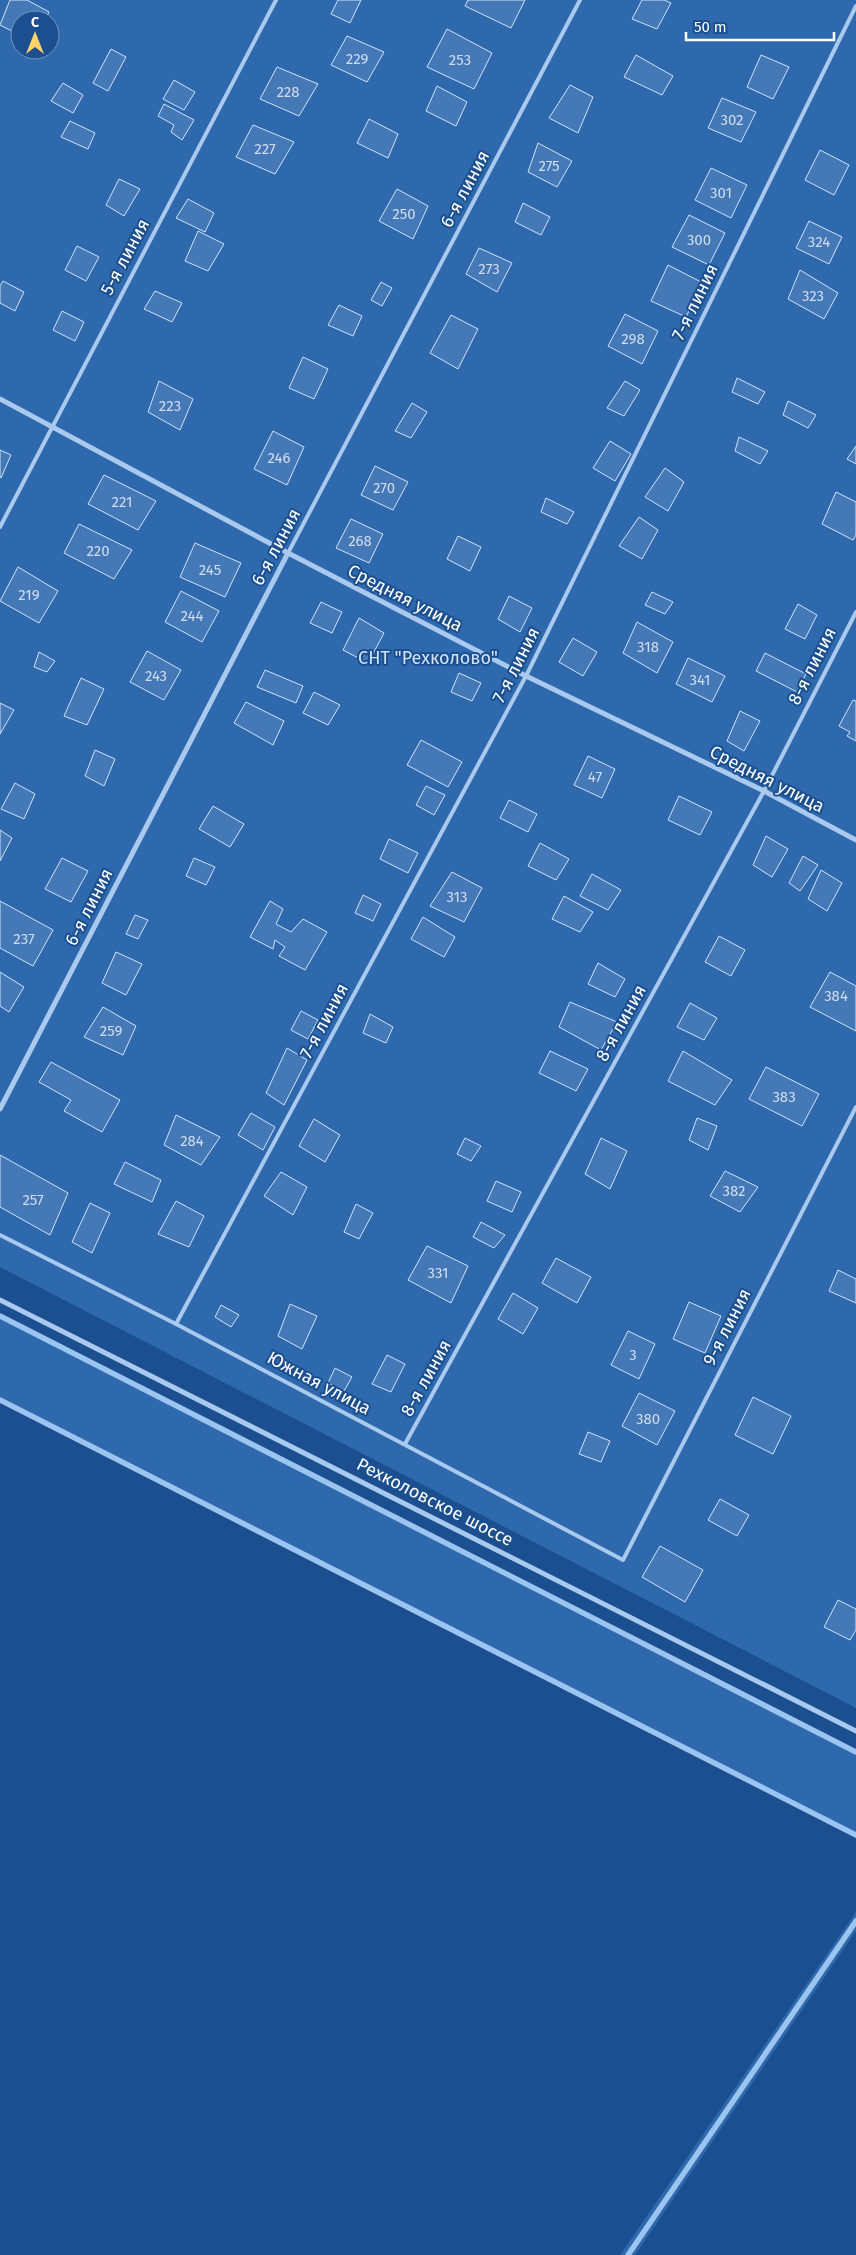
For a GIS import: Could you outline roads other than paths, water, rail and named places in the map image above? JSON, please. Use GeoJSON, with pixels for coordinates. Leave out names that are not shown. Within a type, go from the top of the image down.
{"type":"FeatureCollection","features":[{"type":"Feature","properties":{"kind":"street","name":"Средняя улица"},"geometry":{"type":"LineString","coordinates":[[0,399],[52,425],[288,553],[526,676],[764,792],[856,840]]}},
{"type":"Feature","properties":{"kind":"street","name":"6-я линия"},"geometry":{"type":"LineString","coordinates":[[0,1110],[288,553]]}},
{"type":"Feature","properties":{"kind":"street","name":"Рехколовское шоссе"},"geometry":{"type":"LineString","coordinates":[[0,1300],[856,1731]]}},
{"type":"Feature","properties":{"kind":"lane","name":"5-я линия"},"geometry":{"type":"LineString","coordinates":[[0,527],[276,0]]}},
{"type":"Feature","properties":{"kind":"lane","name":"6-я линия"},"geometry":{"type":"LineString","coordinates":[[288,553],[580,0]]}},
{"type":"Feature","properties":{"kind":"lane","name":"7-я линия"},"geometry":{"type":"LineString","coordinates":[[176,1324],[526,676],[856,6]]}},
{"type":"Feature","properties":{"kind":"lane","name":"8-я линия"},"geometry":{"type":"LineString","coordinates":[[405,1444],[764,792],[856,612]]}},
{"type":"Feature","properties":{"kind":"lane","name":"9-я линия"},"geometry":{"type":"LineString","coordinates":[[623,1560],[856,1107]]}},
{"type":"Feature","properties":{"kind":"lane","name":"Южная улица"},"geometry":{"type":"LineString","coordinates":[[0,1235],[176,1324],[623,1560]]}},
{"type":"Feature","properties":{"kind":"waterway"},"geometry":{"type":"LineString","coordinates":[[0,1316],[856,1752]]}},
{"type":"Feature","properties":{"kind":"waterway"},"geometry":{"type":"LineString","coordinates":[[0,1400],[856,1835]]}},
{"type":"Feature","properties":{"kind":"waterway"},"geometry":{"type":"LineString","coordinates":[[628,2255],[856,1921]]}},
{"type":"Feature","properties":{"kind":"park label","name":"СНТ \"Рехколово\""},"geometry":{"type":"Point","coordinates":[428,658]}}]}
